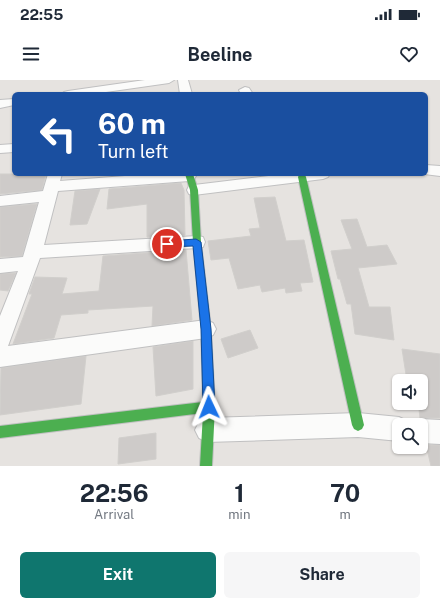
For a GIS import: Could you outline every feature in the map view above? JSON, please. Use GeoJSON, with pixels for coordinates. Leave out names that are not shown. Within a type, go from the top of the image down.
{"type":"FeatureCollection","features":[{"type":"Feature","properties":{"kind":"street"},"geometry":{"type":"LineString","coordinates":[[86,92],[169,80]]}},
{"type":"Feature","properties":{"kind":"street"},"geometry":{"type":"LineString","coordinates":[[183,80],[186,92]]}},
{"type":"Feature","properties":{"kind":"street"},"geometry":{"type":"LineString","coordinates":[[0,104],[12,102]]}},
{"type":"Feature","properties":{"kind":"street"},"geometry":{"type":"LineString","coordinates":[[0,149],[12,148]]}},
{"type":"Feature","properties":{"kind":"street"},"geometry":{"type":"LineString","coordinates":[[428,170],[440,171]]}},
{"type":"Feature","properties":{"kind":"street"},"geometry":{"type":"LineString","coordinates":[[0,201],[52,185],[309,176]]}},
{"type":"Feature","properties":{"kind":"street"},"geometry":{"type":"LineString","coordinates":[[302,177],[358,425]]}},
{"type":"Feature","properties":{"kind":"street"},"geometry":{"type":"LineString","coordinates":[[190,180],[206,329],[209,407],[206,430],[206,466]]}},
{"type":"Feature","properties":{"kind":"street"},"geometry":{"type":"LineString","coordinates":[[0,341],[32,258],[52,185]]}},
{"type":"Feature","properties":{"kind":"street"},"geometry":{"type":"LineString","coordinates":[[0,266],[32,258],[196,242]]}},
{"type":"Feature","properties":{"kind":"street"},"geometry":{"type":"LineString","coordinates":[[0,357],[206,329]]}},
{"type":"Feature","properties":{"kind":"street"},"geometry":{"type":"LineString","coordinates":[[0,432],[209,407]]}},
{"type":"Feature","properties":{"kind":"street"},"geometry":{"type":"LineString","coordinates":[[206,430],[358,425],[392,428]]}},
{"type":"Feature","properties":{"kind":"street"},"geometry":{"type":"LineString","coordinates":[[428,431],[440,432]]}},
{"type":"Feature","properties":{"kind":"building"},"geometry":{"type":"Polygon","coordinates":[[[0,174],[12,174],[12,176],[46,176],[42,190],[0,194],[0,174]]]}},
{"type":"Feature","properties":{"kind":"building"},"geometry":{"type":"Polygon","coordinates":[[[181,183],[184,190],[185,235],[147,237],[147,204],[107,209],[109,189],[181,183]]]}},
{"type":"Feature","properties":{"kind":"building"},"geometry":{"type":"Polygon","coordinates":[[[100,189],[87,224],[70,225],[75,191],[100,189]]]}},
{"type":"Feature","properties":{"kind":"building"},"geometry":{"type":"Polygon","coordinates":[[[275,197],[286,241],[304,240],[313,282],[300,283],[302,291],[286,293],[285,288],[262,292],[260,285],[238,289],[229,258],[211,260],[208,241],[251,236],[249,229],[260,228],[254,198],[275,197]]]}},
{"type":"Feature","properties":{"kind":"building"},"geometry":{"type":"Polygon","coordinates":[[[37,204],[22,256],[0,257],[0,207],[37,204]]]}},
{"type":"Feature","properties":{"kind":"building"},"geometry":{"type":"Polygon","coordinates":[[[357,219],[367,247],[387,245],[397,264],[358,268],[369,307],[390,307],[394,340],[355,334],[351,304],[347,304],[340,279],[338,279],[331,251],[352,249],[341,220],[357,219]]]}},
{"type":"Feature","properties":{"kind":"building"},"geometry":{"type":"Polygon","coordinates":[[[186,250],[192,320],[152,326],[153,306],[88,310],[88,313],[61,315],[54,338],[13,344],[32,294],[29,294],[35,277],[67,278],[62,294],[99,291],[103,256],[186,250]]]}},
{"type":"Feature","properties":{"kind":"building"},"geometry":{"type":"Polygon","coordinates":[[[16,273],[8,291],[0,290],[0,274],[16,273]]]}},
{"type":"Feature","properties":{"kind":"building"},"geometry":{"type":"Polygon","coordinates":[[[250,330],[258,348],[228,358],[221,339],[250,330]]]}},
{"type":"Feature","properties":{"kind":"building"},"geometry":{"type":"Polygon","coordinates":[[[193,341],[193,389],[156,396],[153,347],[193,341]]]}},
{"type":"Feature","properties":{"kind":"building"},"geometry":{"type":"Polygon","coordinates":[[[402,349],[440,354],[440,418],[420,418],[419,410],[428,410],[428,374],[406,374],[402,349]]]}},
{"type":"Feature","properties":{"kind":"building"},"geometry":{"type":"Polygon","coordinates":[[[86,356],[81,404],[0,415],[1,368],[86,356]]]}},
{"type":"Feature","properties":{"kind":"building"},"geometry":{"type":"Polygon","coordinates":[[[156,433],[156,459],[118,464],[119,438],[156,433]]]}},
{"type":"Feature","properties":{"kind":"building"},"geometry":{"type":"Polygon","coordinates":[[[428,445],[440,445],[440,466],[431,466],[428,445]]]}},
{"type":"Feature","properties":{"kind":"traffic: fast"},"geometry":{"type":"LineString","coordinates":[[190,176],[194,190],[197,242],[206,329],[209,407],[206,466]]}},
{"type":"Feature","properties":{"kind":"traffic: fast"},"geometry":{"type":"LineString","coordinates":[[302,177],[358,425]]}},
{"type":"Feature","properties":{"kind":"traffic: fast"},"geometry":{"type":"LineString","coordinates":[[0,432],[209,407]]}},
{"type":"Feature","properties":{"kind":"route"},"geometry":{"type":"LineString","coordinates":[[167,244],[196,242],[206,329],[209,407]]}}]}
